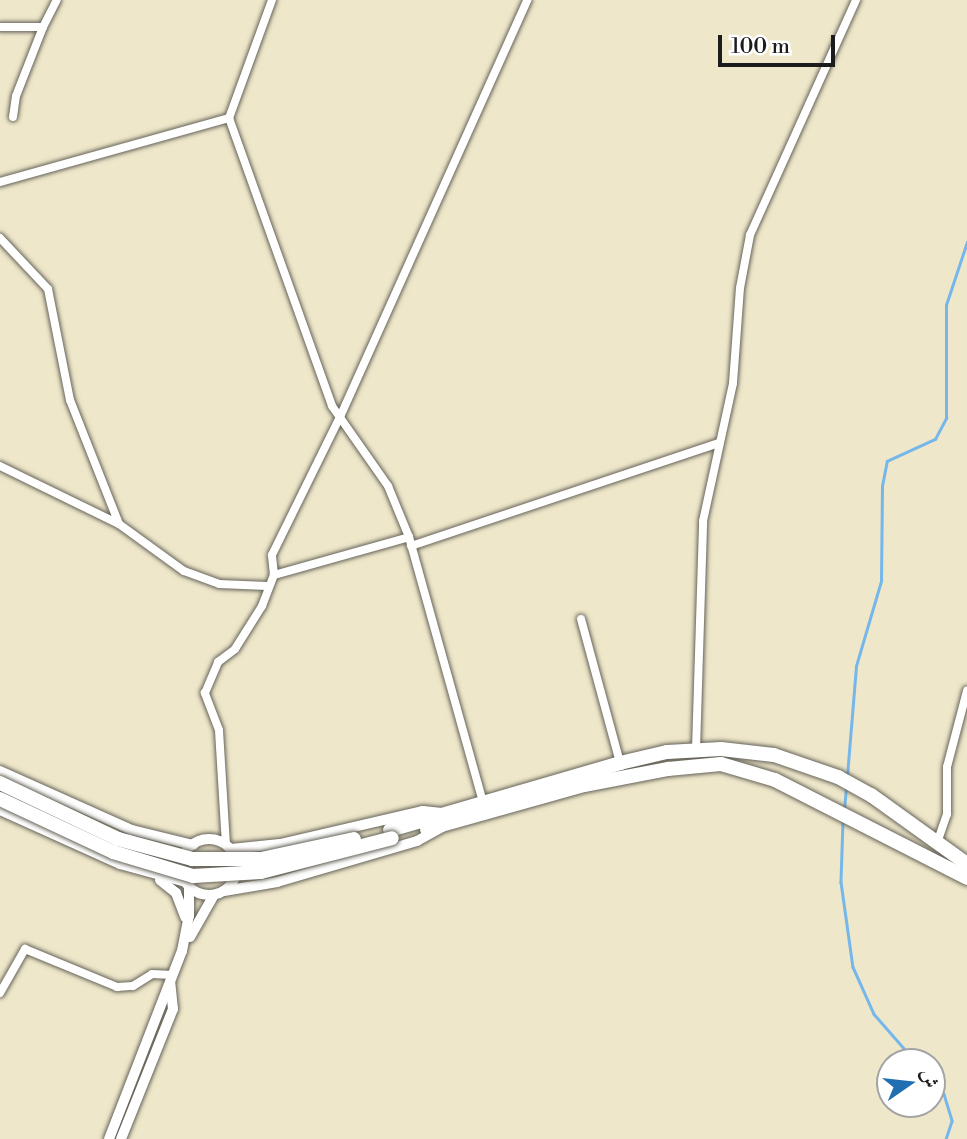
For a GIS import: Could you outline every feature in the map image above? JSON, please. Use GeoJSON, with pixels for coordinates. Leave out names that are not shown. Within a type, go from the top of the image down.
{"type":"FeatureCollection","features":[{"type":"Feature","properties":{"kind":"highway"},"geometry":{"type":"LineString","coordinates":[[444,820],[483,802],[620,763],[696,749],[756,752],[829,773],[871,795],[967,864]]}},
{"type":"Feature","properties":{"kind":"highway"},"geometry":{"type":"LineString","coordinates":[[0,799],[113,852],[193,876],[261,872],[391,834],[584,785],[699,765],[751,770],[859,821],[967,878]]}},
{"type":"Feature","properties":{"kind":"highway"},"geometry":{"type":"LineString","coordinates":[[0,783],[118,839],[192,859],[261,859],[391,834]]}},
{"type":"Feature","properties":{"kind":"main road"},"geometry":{"type":"LineString","coordinates":[[0,771],[146,835],[193,845],[210,840],[228,847],[280,845],[423,811],[444,820],[417,841],[277,882],[219,893],[148,874],[0,810]]}},
{"type":"Feature","properties":{"kind":"main road"},"geometry":{"type":"LineString","coordinates":[[109,1139],[181,951],[186,931],[188,884],[182,865],[193,845]]}},
{"type":"Feature","properties":{"kind":"main road"},"geometry":{"type":"LineString","coordinates":[[181,951],[219,893],[237,872],[228,847]]}},
{"type":"Feature","properties":{"kind":"main road"},"geometry":{"type":"LineString","coordinates":[[148,874],[176,893],[186,931]]}},
{"type":"Feature","properties":{"kind":"main road"},"geometry":{"type":"LineString","coordinates":[[121,1139],[173,1009],[172,978]]}},
{"type":"Feature","properties":{"kind":"street"},"geometry":{"type":"LineString","coordinates":[[13,117],[16,96],[43,27],[57,0]]}},
{"type":"Feature","properties":{"kind":"street"},"geometry":{"type":"LineString","coordinates":[[272,0],[229,118],[332,406],[388,486],[410,541],[483,802]]}},
{"type":"Feature","properties":{"kind":"street"},"geometry":{"type":"LineString","coordinates":[[228,847],[219,730],[205,693],[218,662],[235,649],[262,606],[267,586],[274,575],[272,555],[340,417],[527,0]]}},
{"type":"Feature","properties":{"kind":"street"},"geometry":{"type":"LineString","coordinates":[[696,749],[703,521],[733,383],[740,288],[750,235],[856,0]]}},
{"type":"Feature","properties":{"kind":"street"},"geometry":{"type":"LineString","coordinates":[[0,27],[43,27]]}},
{"type":"Feature","properties":{"kind":"street"},"geometry":{"type":"LineString","coordinates":[[0,182],[229,118]]}},
{"type":"Feature","properties":{"kind":"street"},"geometry":{"type":"LineString","coordinates":[[0,238],[48,289],[70,400],[119,524]]}},
{"type":"Feature","properties":{"kind":"street"},"geometry":{"type":"LineString","coordinates":[[274,575],[410,541],[719,443]]}},
{"type":"Feature","properties":{"kind":"street"},"geometry":{"type":"LineString","coordinates":[[0,466],[119,524],[184,571],[219,584],[267,586]]}},
{"type":"Feature","properties":{"kind":"street"},"geometry":{"type":"LineString","coordinates":[[581,619],[620,763]]}},
{"type":"Feature","properties":{"kind":"street"},"geometry":{"type":"LineString","coordinates":[[937,843],[947,814],[947,766],[967,691]]}},
{"type":"Feature","properties":{"kind":"street"},"geometry":{"type":"LineString","coordinates":[[0,993],[25,949],[117,987],[133,986],[152,974],[172,978]]}},
{"type":"Feature","properties":{"kind":"waterway"},"geometry":{"type":"LineString","coordinates":[[847,776],[856,666],[881,581],[882,486],[887,461],[935,439],[946,418],[946,305],[967,242]]}},
{"type":"Feature","properties":{"kind":"waterway"},"geometry":{"type":"LineString","coordinates":[[844,810],[846,786]]}},
{"type":"Feature","properties":{"kind":"waterway"},"geometry":{"type":"LineString","coordinates":[[843,821],[841,882],[853,967],[874,1014],[904,1048]]}},
{"type":"Feature","properties":{"kind":"waterway"},"geometry":{"type":"LineString","coordinates":[[946,1101],[952,1121],[946,1139]]}}]}
